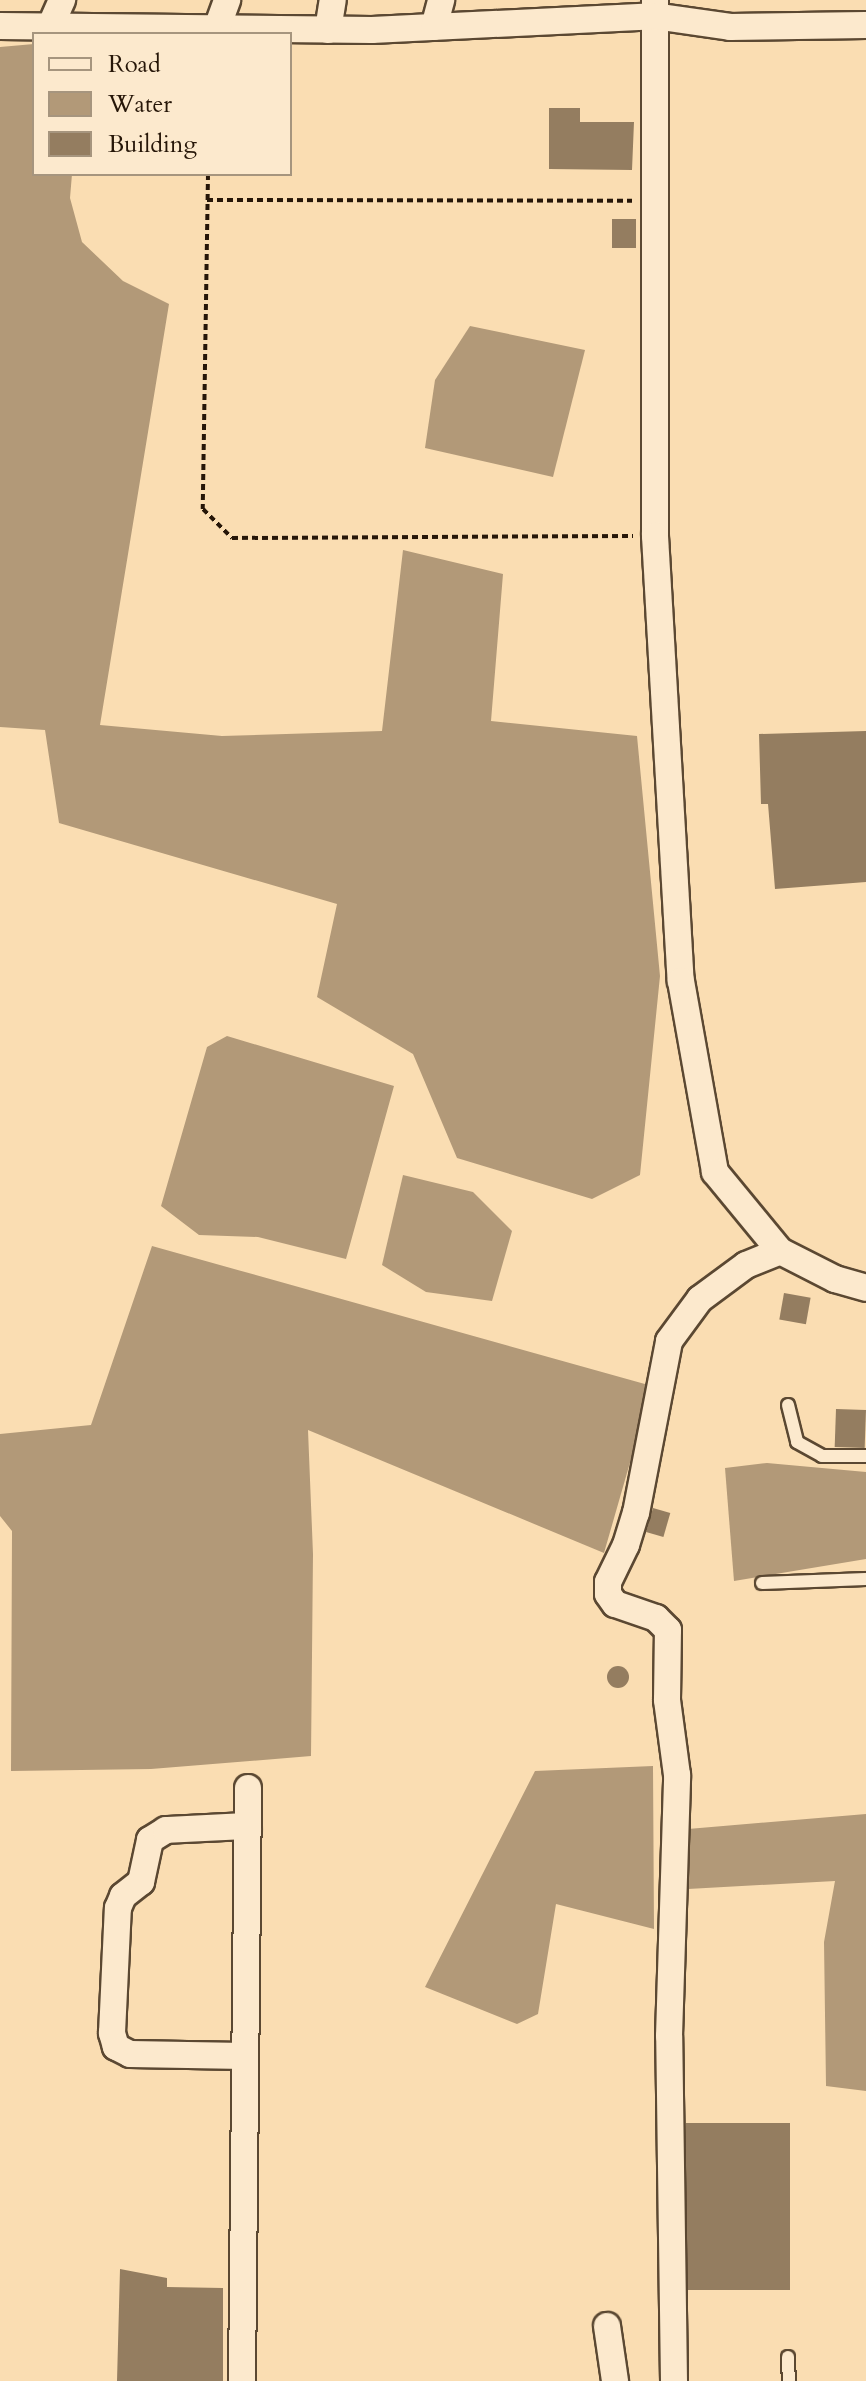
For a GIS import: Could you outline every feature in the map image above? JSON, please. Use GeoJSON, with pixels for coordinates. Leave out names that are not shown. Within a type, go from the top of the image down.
{"type":"FeatureCollection","features":[{"type":"Feature","properties":{"kind":"street"},"geometry":{"type":"LineString","coordinates":[[50,27],[62,0]]}},
{"type":"Feature","properties":{"kind":"street"},"geometry":{"type":"LineString","coordinates":[[217,28],[227,0]]}},
{"type":"Feature","properties":{"kind":"street"},"geometry":{"type":"LineString","coordinates":[[328,30],[333,0]]}},
{"type":"Feature","properties":{"kind":"street"},"geometry":{"type":"LineString","coordinates":[[434,27],[441,0]]}},
{"type":"Feature","properties":{"kind":"street"},"geometry":{"type":"LineString","coordinates":[[0,26],[328,30],[434,27],[547,11],[655,8],[730,27],[866,25]]}},
{"type":"Feature","properties":{"kind":"street"},"geometry":{"type":"LineString","coordinates":[[655,8],[655,536],[681,981],[715,1172],[780,1251],[835,1279],[866,1288]]}},
{"type":"Feature","properties":{"kind":"street"},"geometry":{"type":"LineString","coordinates":[[674,2381],[669,2036],[677,1775],[667,1700],[668,1630],[656,1618],[615,1604],[608,1594],[608,1582],[626,1545],[636,1513],[669,1341],[700,1299],[746,1265],[780,1251]]}},
{"type":"Feature","properties":{"kind":"street"},"geometry":{"type":"LineString","coordinates":[[242,2381],[248,1788]]}},
{"type":"Feature","properties":{"kind":"street"},"geometry":{"type":"LineString","coordinates":[[245,2056],[130,2054],[116,2047],[112,2033],[118,1908],[123,1896],[141,1882],[150,1840],[166,1830],[248,1826]]}},
{"type":"Feature","properties":{"kind":"street"},"geometry":{"type":"LineString","coordinates":[[607,2326],[615,2381]]}},
{"type":"Feature","properties":{"kind":"lane"},"geometry":{"type":"LineString","coordinates":[[788,1405],[797,1442],[822,1456],[866,1456]]}},
{"type":"Feature","properties":{"kind":"lane"},"geometry":{"type":"LineString","coordinates":[[762,1583],[866,1579]]}},
{"type":"Feature","properties":{"kind":"lane"},"geometry":{"type":"LineString","coordinates":[[788,2357],[789,2381]]}},
{"type":"Feature","properties":{"kind":"path"},"geometry":{"type":"LineString","coordinates":[[208,176],[203,509],[232,538],[655,536]]}},
{"type":"Feature","properties":{"kind":"path"},"geometry":{"type":"LineString","coordinates":[[207,200],[654,201]]}},
{"type":"Feature","properties":{"kind":"water"},"geometry":{"type":"Polygon","coordinates":[[[32,44],[32,176],[72,176],[70,198],[82,242],[123,281],[169,304],[100,725],[222,736],[382,731],[403,550],[503,574],[491,721],[637,736],[660,976],[640,1175],[592,1199],[457,1158],[413,1054],[317,997],[337,904],[59,823],[45,730],[0,727],[0,47],[32,44]]]}},
{"type":"Feature","properties":{"kind":"water"},"geometry":{"type":"Polygon","coordinates":[[[470,326],[585,350],[553,477],[425,448],[435,380],[470,326]]]}},
{"type":"Feature","properties":{"kind":"water"},"geometry":{"type":"Polygon","coordinates":[[[227,1036],[394,1086],[346,1259],[258,1237],[199,1235],[161,1206],[207,1047],[227,1036]]]}},
{"type":"Feature","properties":{"kind":"water"},"geometry":{"type":"Polygon","coordinates":[[[403,1175],[473,1192],[512,1231],[492,1301],[426,1292],[382,1265],[403,1175]]]}},
{"type":"Feature","properties":{"kind":"water"},"geometry":{"type":"Polygon","coordinates":[[[152,1246],[652,1386],[604,1553],[308,1430],[313,1554],[311,1756],[151,1769],[11,1771],[12,1531],[0,1516],[0,1434],[91,1425],[152,1246]]]}},
{"type":"Feature","properties":{"kind":"water"},"geometry":{"type":"Polygon","coordinates":[[[767,1463],[866,1472],[866,1559],[734,1581],[725,1468],[767,1463]]]}},
{"type":"Feature","properties":{"kind":"water"},"geometry":{"type":"Polygon","coordinates":[[[653,1766],[654,1929],[556,1904],[538,2014],[517,2024],[425,1987],[535,1771],[653,1766]]]}},
{"type":"Feature","properties":{"kind":"water"},"geometry":{"type":"Polygon","coordinates":[[[866,1814],[866,2091],[826,2086],[824,1942],[835,1881],[688,1889],[688,1829],[866,1814]]]}},
{"type":"Feature","properties":{"kind":"building"},"geometry":{"type":"Polygon","coordinates":[[[549,108],[580,108],[580,122],[634,122],[632,170],[549,169],[549,108]]]}},
{"type":"Feature","properties":{"kind":"building"},"geometry":{"type":"Polygon","coordinates":[[[612,219],[636,219],[636,248],[612,248],[612,219]]]}},
{"type":"Feature","properties":{"kind":"building"},"geometry":{"type":"Polygon","coordinates":[[[866,731],[866,882],[775,889],[768,804],[761,804],[759,734],[866,731]]]}},
{"type":"Feature","properties":{"kind":"building"},"geometry":{"type":"Polygon","coordinates":[[[784,1293],[811,1298],[806,1324],[779,1320],[784,1293]]]}},
{"type":"Feature","properties":{"kind":"building"},"geometry":{"type":"Polygon","coordinates":[[[836,1409],[866,1410],[865,1448],[835,1447],[836,1409]]]}},
{"type":"Feature","properties":{"kind":"building"},"geometry":{"type":"Polygon","coordinates":[[[653,1508],[670,1513],[663,1537],[646,1532],[653,1508]]]}},
{"type":"Feature","properties":{"kind":"building"},"geometry":{"type":"Polygon","coordinates":[[[618,1666],[629,1677],[618,1688],[607,1677],[618,1666]]]}},
{"type":"Feature","properties":{"kind":"building"},"geometry":{"type":"Polygon","coordinates":[[[686,2123],[790,2123],[790,2290],[686,2290],[686,2123]]]}},
{"type":"Feature","properties":{"kind":"building"},"geometry":{"type":"Polygon","coordinates":[[[120,2269],[167,2278],[167,2287],[223,2288],[223,2381],[117,2381],[120,2269]]]}}]}
